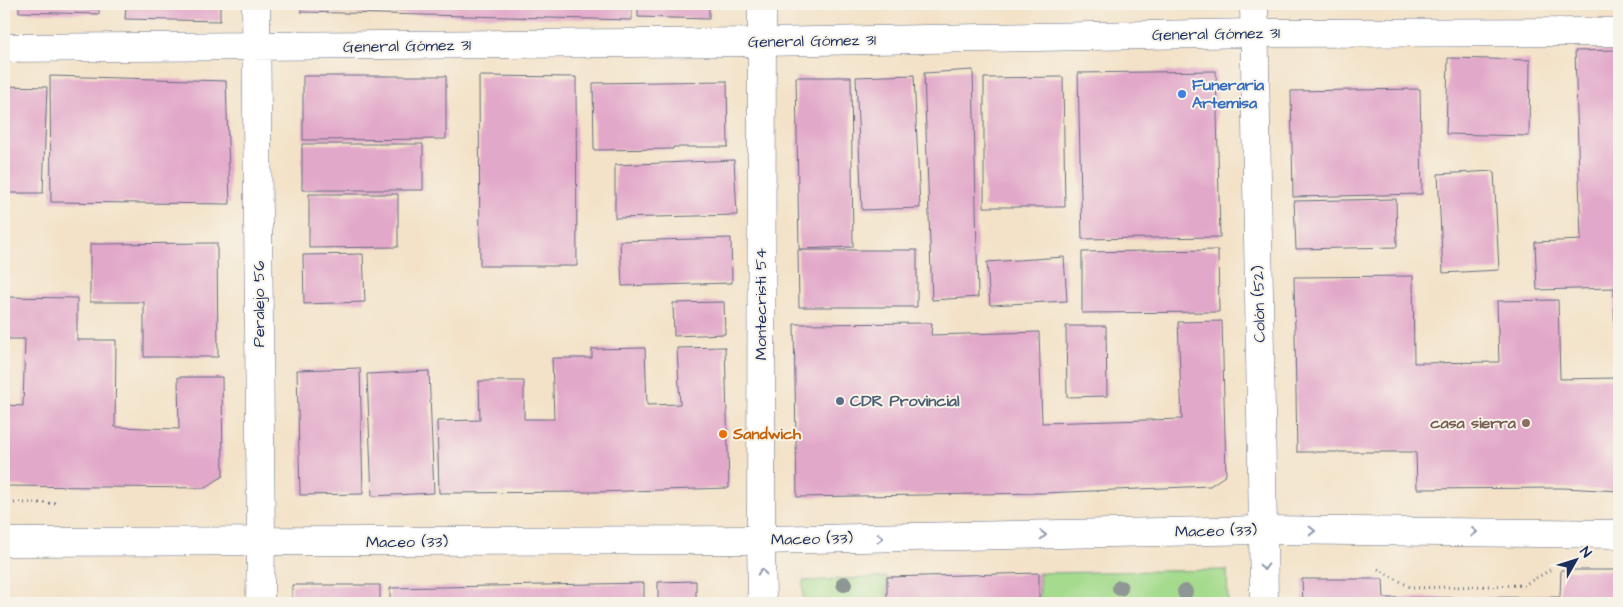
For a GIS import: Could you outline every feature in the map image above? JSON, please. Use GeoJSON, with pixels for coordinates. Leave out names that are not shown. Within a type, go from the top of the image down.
{"type":"FeatureCollection","features":[{"type":"Feature","properties":{"kind":"street","name":"Peralejo 56"},"geometry":{"type":"LineString","coordinates":[[256,4],[260,603]]}},
{"type":"Feature","properties":{"kind":"street","name":"Montecristi 54"},"geometry":{"type":"LineString","coordinates":[[762,4],[762,603]]}},
{"type":"Feature","properties":{"kind":"street","name":"Colón (52)"},"geometry":{"type":"LineString","coordinates":[[1254,4],[1264,603]]}},
{"type":"Feature","properties":{"kind":"street","name":"General Gómez 31"},"geometry":{"type":"LineString","coordinates":[[4,48],[762,42],[1255,33],[1619,32]]}},
{"type":"Feature","properties":{"kind":"street","name":"Maceo (33)"},"geometry":{"type":"LineString","coordinates":[[4,542],[761,540],[1263,530],[1619,534]]}},
{"type":"Feature","properties":{"kind":"green space"},"geometry":{"type":"Polygon","coordinates":[[[1227,570],[1228,603],[1040,603],[1039,573],[1227,570]]]}},
{"type":"Feature","properties":{"kind":"green space"},"geometry":{"type":"Polygon","coordinates":[[[887,577],[887,603],[803,603],[803,581],[887,577]]]}},
{"type":"Feature","properties":{"kind":"building"},"geometry":{"type":"Polygon","coordinates":[[[19,4],[99,4],[99,14],[19,12],[19,4]]]}},
{"type":"Feature","properties":{"kind":"building"},"geometry":{"type":"Polygon","coordinates":[[[126,4],[220,4],[220,21],[125,19],[126,4]]]}},
{"type":"Feature","properties":{"kind":"building"},"geometry":{"type":"Polygon","coordinates":[[[301,4],[632,4],[632,20],[301,12],[301,4]]]}},
{"type":"Feature","properties":{"kind":"building"},"geometry":{"type":"Polygon","coordinates":[[[638,4],[709,4],[709,19],[638,17],[638,4]]]}},
{"type":"Feature","properties":{"kind":"building"},"geometry":{"type":"Polygon","coordinates":[[[1619,50],[1619,491],[1563,488],[1417,489],[1416,452],[1297,452],[1294,277],[1413,276],[1414,363],[1499,362],[1497,301],[1558,300],[1560,379],[1615,378],[1614,288],[1537,290],[1535,242],[1581,240],[1575,51],[1619,50]]]}},
{"type":"Feature","properties":{"kind":"building"},"geometry":{"type":"Polygon","coordinates":[[[1448,58],[1530,60],[1529,136],[1446,134],[1448,58]]]}},
{"type":"Feature","properties":{"kind":"building"},"geometry":{"type":"Polygon","coordinates":[[[973,70],[978,297],[932,300],[924,73],[973,70]]]}},
{"type":"Feature","properties":{"kind":"building"},"geometry":{"type":"Polygon","coordinates":[[[1216,71],[1220,237],[1082,239],[1078,73],[1216,71]]]}},
{"type":"Feature","properties":{"kind":"building"},"geometry":{"type":"Polygon","coordinates":[[[914,75],[920,208],[862,210],[856,77],[914,75]]]}},
{"type":"Feature","properties":{"kind":"building"},"geometry":{"type":"Polygon","coordinates":[[[50,76],[226,81],[230,204],[51,202],[50,76]]]}},
{"type":"Feature","properties":{"kind":"building"},"geometry":{"type":"Polygon","coordinates":[[[303,76],[446,76],[446,139],[303,140],[303,76]]]}},
{"type":"Feature","properties":{"kind":"building"},"geometry":{"type":"Polygon","coordinates":[[[479,76],[576,77],[577,266],[480,266],[479,76]]]}},
{"type":"Feature","properties":{"kind":"building"},"geometry":{"type":"Polygon","coordinates":[[[796,77],[851,77],[853,247],[799,249],[796,77]]]}},
{"type":"Feature","properties":{"kind":"building"},"geometry":{"type":"Polygon","coordinates":[[[1063,77],[1065,207],[984,207],[984,78],[1063,77]]]}},
{"type":"Feature","properties":{"kind":"building"},"geometry":{"type":"Polygon","coordinates":[[[727,81],[728,147],[594,150],[593,83],[727,81]]]}},
{"type":"Feature","properties":{"kind":"building"},"geometry":{"type":"Polygon","coordinates":[[[4,86],[47,87],[43,193],[4,193],[4,86]]]}},
{"type":"Feature","properties":{"kind":"building"},"geometry":{"type":"Polygon","coordinates":[[[1420,89],[1422,194],[1293,197],[1291,91],[1420,89]]]}},
{"type":"Feature","properties":{"kind":"building"},"geometry":{"type":"Polygon","coordinates":[[[302,144],[423,144],[423,190],[302,190],[302,144]]]}},
{"type":"Feature","properties":{"kind":"building"},"geometry":{"type":"Polygon","coordinates":[[[734,160],[737,215],[615,218],[615,165],[734,160]]]}},
{"type":"Feature","properties":{"kind":"building"},"geometry":{"type":"Polygon","coordinates":[[[1494,171],[1499,270],[1443,273],[1438,174],[1494,171]]]}},
{"type":"Feature","properties":{"kind":"building"},"geometry":{"type":"Polygon","coordinates":[[[309,194],[398,194],[398,247],[309,248],[309,194]]]}},
{"type":"Feature","properties":{"kind":"building"},"geometry":{"type":"Polygon","coordinates":[[[1396,199],[1397,247],[1296,249],[1294,201],[1396,199]]]}},
{"type":"Feature","properties":{"kind":"building"},"geometry":{"type":"Polygon","coordinates":[[[731,238],[732,283],[622,286],[620,241],[731,238]]]}},
{"type":"Feature","properties":{"kind":"building"},"geometry":{"type":"Polygon","coordinates":[[[217,243],[218,357],[144,357],[144,302],[90,302],[90,244],[217,243]]]}},
{"type":"Feature","properties":{"kind":"building"},"geometry":{"type":"Polygon","coordinates":[[[798,250],[917,250],[917,307],[799,307],[798,250]]]}},
{"type":"Feature","properties":{"kind":"building"},"geometry":{"type":"Polygon","coordinates":[[[1218,250],[1219,312],[1082,313],[1082,252],[1218,250]]]}},
{"type":"Feature","properties":{"kind":"building"},"geometry":{"type":"Polygon","coordinates":[[[363,254],[365,302],[304,304],[303,255],[363,254]]]}},
{"type":"Feature","properties":{"kind":"building"},"geometry":{"type":"Polygon","coordinates":[[[1064,257],[1067,301],[990,305],[987,262],[1064,257]]]}},
{"type":"Feature","properties":{"kind":"building"},"geometry":{"type":"Polygon","coordinates":[[[4,297],[77,298],[77,340],[116,340],[115,427],[179,429],[178,377],[222,377],[223,476],[205,488],[4,486],[4,405],[23,406],[25,339],[4,339],[4,297]]]}},
{"type":"Feature","properties":{"kind":"building"},"geometry":{"type":"Polygon","coordinates":[[[724,302],[725,334],[674,336],[673,303],[724,302]]]}},
{"type":"Feature","properties":{"kind":"building"},"geometry":{"type":"Polygon","coordinates":[[[1222,321],[1226,475],[1210,486],[1044,493],[797,497],[794,324],[932,323],[931,335],[1039,332],[1042,423],[1182,419],[1178,322],[1222,321]]]}},
{"type":"Feature","properties":{"kind":"building"},"geometry":{"type":"Polygon","coordinates":[[[1066,326],[1106,326],[1107,396],[1067,397],[1066,326]]]}},
{"type":"Feature","properties":{"kind":"building"},"geometry":{"type":"Polygon","coordinates":[[[725,347],[729,488],[596,492],[439,493],[437,421],[480,420],[479,381],[524,381],[524,419],[554,419],[552,358],[592,358],[592,349],[645,348],[647,405],[680,404],[677,348],[725,347]]]}},
{"type":"Feature","properties":{"kind":"building"},"geometry":{"type":"Polygon","coordinates":[[[360,368],[363,494],[300,495],[297,370],[360,368]]]}},
{"type":"Feature","properties":{"kind":"building"},"geometry":{"type":"Polygon","coordinates":[[[429,371],[434,493],[372,496],[367,374],[429,371]]]}},
{"type":"Feature","properties":{"kind":"building"},"geometry":{"type":"Polygon","coordinates":[[[1561,570],[1619,570],[1619,603],[1303,603],[1302,579],[1383,579],[1384,598],[1560,597],[1561,570]]]}},
{"type":"Feature","properties":{"kind":"building"},"geometry":{"type":"Polygon","coordinates":[[[1039,573],[1039,603],[887,603],[887,577],[1039,573]]]}},
{"type":"Feature","properties":{"kind":"building"},"geometry":{"type":"Polygon","coordinates":[[[696,581],[696,603],[658,603],[658,582],[696,581]]]}},
{"type":"Feature","properties":{"kind":"building"},"geometry":{"type":"Polygon","coordinates":[[[644,583],[644,603],[390,603],[390,588],[644,583]]]}},
{"type":"Feature","properties":{"kind":"building"},"geometry":{"type":"Polygon","coordinates":[[[292,585],[380,585],[380,603],[292,603],[292,585]]]}},
{"type":"Feature","properties":{"kind":"place","name":"Funeraria Artemisa"},"geometry":{"type":"Point","coordinates":[1182,94]}},
{"type":"Feature","properties":{"kind":"place","name":"CDR Provincial"},"geometry":{"type":"Point","coordinates":[840,401]}},
{"type":"Feature","properties":{"kind":"place","name":"casa sierra"},"geometry":{"type":"Point","coordinates":[1526,423]}},
{"type":"Feature","properties":{"kind":"place","name":"Sandwich"},"geometry":{"type":"Point","coordinates":[723,434]}}]}
